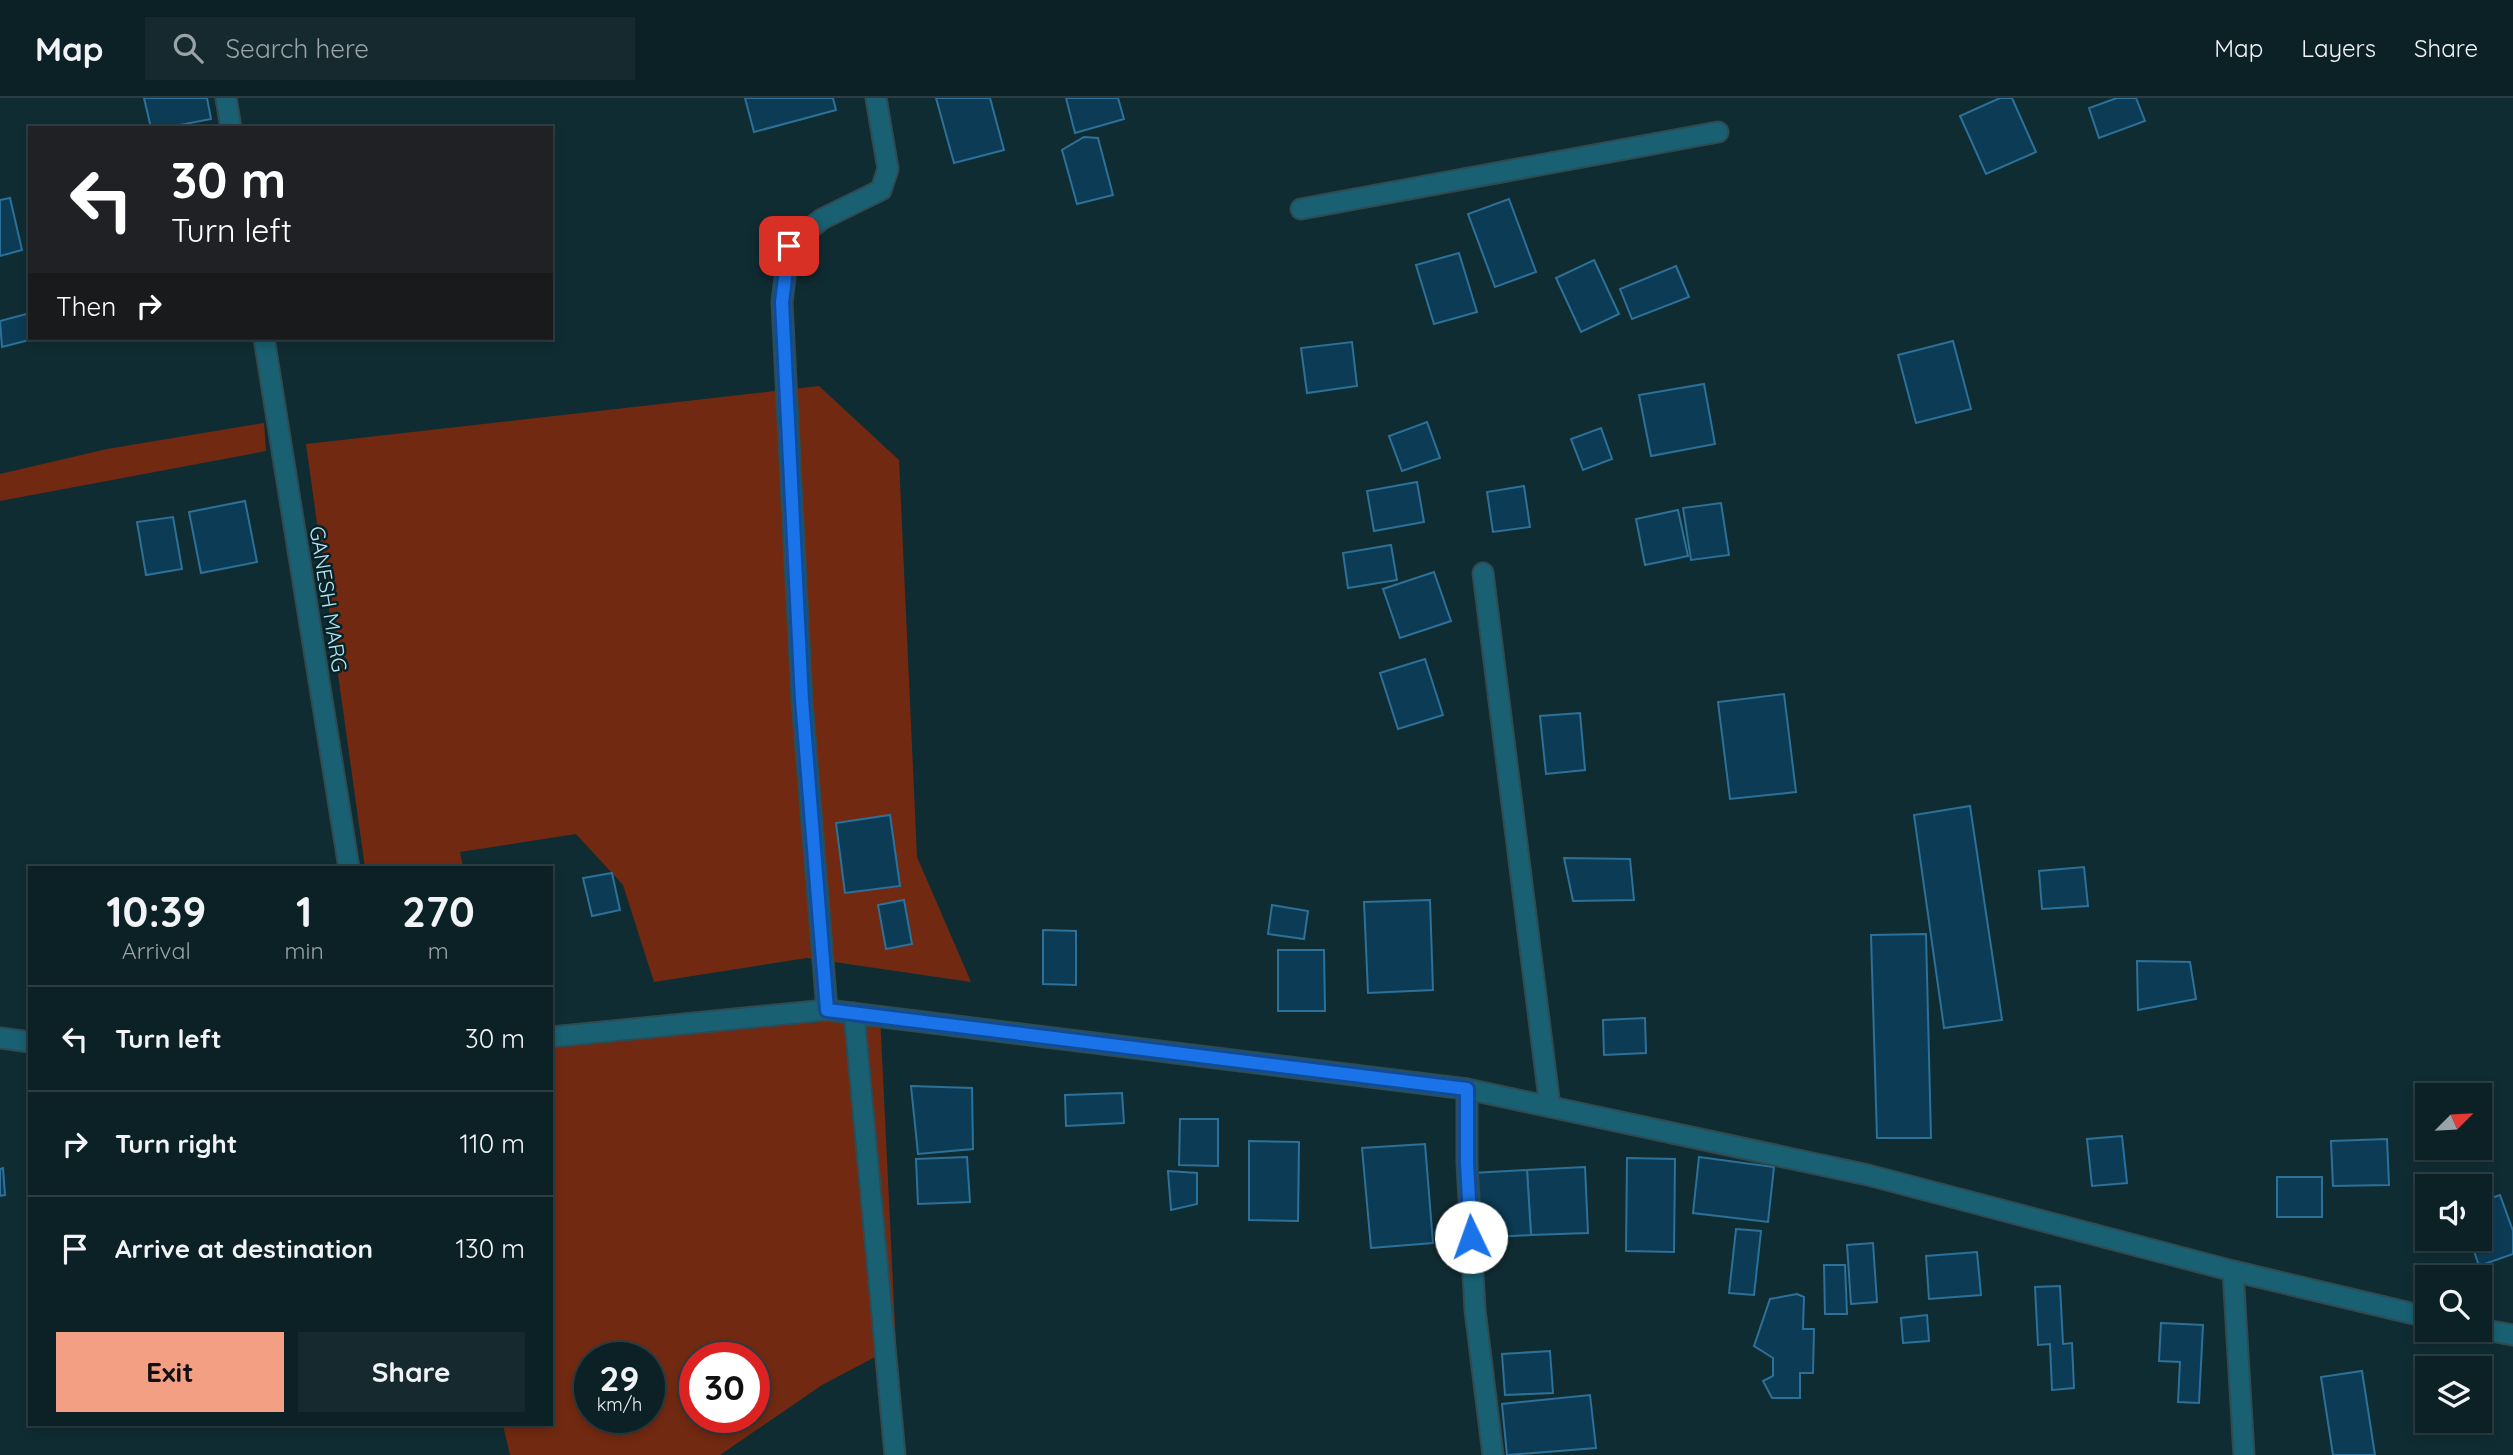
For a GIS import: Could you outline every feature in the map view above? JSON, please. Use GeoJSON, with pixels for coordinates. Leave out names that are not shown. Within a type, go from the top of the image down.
{"type":"FeatureCollection","features":[{"type":"Feature","properties":{"kind":"street"},"geometry":{"type":"LineString","coordinates":[[226,98],[231,126]]}},
{"type":"Feature","properties":{"kind":"street"},"geometry":{"type":"LineString","coordinates":[[827,1010],[802,700],[782,302],[789,246],[822,219],[881,190],[888,169],[876,98]]}},
{"type":"Feature","properties":{"kind":"street"},"geometry":{"type":"LineString","coordinates":[[1301,209],[1718,132]]}},
{"type":"Feature","properties":{"kind":"street","name":"GANESH MARG"},"geometry":{"type":"LineString","coordinates":[[264,340],[349,866]]}},
{"type":"Feature","properties":{"kind":"street"},"geometry":{"type":"LineString","coordinates":[[1483,573],[1550,1107]]}},
{"type":"Feature","properties":{"kind":"street"},"geometry":{"type":"LineString","coordinates":[[553,1037],[827,1010],[1467,1089],[1868,1175],[2233,1271],[2415,1314]]}},
{"type":"Feature","properties":{"kind":"street"},"geometry":{"type":"LineString","coordinates":[[855,1013],[895,1455]]}},
{"type":"Feature","properties":{"kind":"street"},"geometry":{"type":"LineString","coordinates":[[0,1038],[28,1042]]}},
{"type":"Feature","properties":{"kind":"street"},"geometry":{"type":"LineString","coordinates":[[1467,1089],[1467,1163],[1475,1310],[1493,1455]]}},
{"type":"Feature","properties":{"kind":"street"},"geometry":{"type":"LineString","coordinates":[[2233,1271],[2244,1455]]}},
{"type":"Feature","properties":{"kind":"street"},"geometry":{"type":"LineString","coordinates":[[2492,1331],[2513,1335]]}},
{"type":"Feature","properties":{"kind":"shaded area"},"geometry":{"type":"Polygon","coordinates":[[[819,386],[899,460],[917,857],[971,982],[807,958],[654,982],[623,885],[576,834],[460,852],[463,866],[365,866],[306,444],[819,386]]]}},
{"type":"Feature","properties":{"kind":"shaded area"},"geometry":{"type":"Polygon","coordinates":[[[264,423],[266,451],[0,501],[0,474],[107,449],[264,423]]]}},
{"type":"Feature","properties":{"kind":"shaded area"},"geometry":{"type":"Polygon","coordinates":[[[807,1004],[880,1015],[896,1346],[822,1385],[770,1421],[770,1342],[679,1342],[679,1433],[752,1433],[720,1455],[510,1455],[503,1426],[553,1426],[553,1045],[807,1004]]]}},
{"type":"Feature","properties":{"kind":"building"},"geometry":{"type":"Polygon","coordinates":[[[144,98],[207,98],[211,119],[174,126],[151,126],[144,98]]]}},
{"type":"Feature","properties":{"kind":"building"},"geometry":{"type":"Polygon","coordinates":[[[745,98],[833,98],[836,110],[754,132],[745,98]]]}},
{"type":"Feature","properties":{"kind":"building"},"geometry":{"type":"Polygon","coordinates":[[[936,98],[990,98],[1004,150],[954,163],[936,98]]]}},
{"type":"Feature","properties":{"kind":"building"},"geometry":{"type":"Polygon","coordinates":[[[1066,98],[1118,98],[1124,119],[1075,133],[1066,98]]]}},
{"type":"Feature","properties":{"kind":"building"},"geometry":{"type":"Polygon","coordinates":[[[2000,98],[2012,98],[2036,152],[1986,174],[1960,116],[2000,98]]]}},
{"type":"Feature","properties":{"kind":"building"},"geometry":{"type":"Polygon","coordinates":[[[2117,98],[2136,98],[2145,121],[2099,138],[2089,108],[2117,98]]]}},
{"type":"Feature","properties":{"kind":"building"},"geometry":{"type":"Polygon","coordinates":[[[1084,137],[1098,138],[1113,195],[1077,204],[1062,150],[1084,137]]]}},
{"type":"Feature","properties":{"kind":"building"},"geometry":{"type":"Polygon","coordinates":[[[10,198],[22,250],[0,256],[0,200],[10,198]]]}},
{"type":"Feature","properties":{"kind":"building"},"geometry":{"type":"Polygon","coordinates":[[[1509,199],[1536,272],[1495,287],[1468,214],[1509,199]]]}},
{"type":"Feature","properties":{"kind":"building"},"geometry":{"type":"Polygon","coordinates":[[[1459,253],[1477,312],[1434,324],[1416,265],[1459,253]]]}},
{"type":"Feature","properties":{"kind":"building"},"geometry":{"type":"Polygon","coordinates":[[[1594,260],[1619,314],[1581,332],[1556,278],[1594,260]]]}},
{"type":"Feature","properties":{"kind":"building"},"geometry":{"type":"Polygon","coordinates":[[[1676,266],[1689,297],[1632,319],[1620,289],[1676,266]]]}},
{"type":"Feature","properties":{"kind":"building"},"geometry":{"type":"Polygon","coordinates":[[[28,314],[29,340],[2,347],[0,321],[28,314]]]}},
{"type":"Feature","properties":{"kind":"building"},"geometry":{"type":"Polygon","coordinates":[[[1953,341],[1971,409],[1916,423],[1898,355],[1953,341]]]}},
{"type":"Feature","properties":{"kind":"building"},"geometry":{"type":"Polygon","coordinates":[[[1352,342],[1357,386],[1307,393],[1301,348],[1352,342]]]}},
{"type":"Feature","properties":{"kind":"building"},"geometry":{"type":"Polygon","coordinates":[[[1704,384],[1715,444],[1651,456],[1639,395],[1704,384]]]}},
{"type":"Feature","properties":{"kind":"building"},"geometry":{"type":"Polygon","coordinates":[[[1427,422],[1440,458],[1402,471],[1389,436],[1427,422]]]}},
{"type":"Feature","properties":{"kind":"building"},"geometry":{"type":"Polygon","coordinates":[[[1601,428],[1612,459],[1583,470],[1571,439],[1601,428]]]}},
{"type":"Feature","properties":{"kind":"building"},"geometry":{"type":"Polygon","coordinates":[[[1417,482],[1424,522],[1374,531],[1367,491],[1417,482]]]}},
{"type":"Feature","properties":{"kind":"building"},"geometry":{"type":"Polygon","coordinates":[[[1524,486],[1530,527],[1493,532],[1487,492],[1524,486]]]}},
{"type":"Feature","properties":{"kind":"building"},"geometry":{"type":"Polygon","coordinates":[[[245,501],[257,562],[201,573],[189,512],[245,501]]]}},
{"type":"Feature","properties":{"kind":"building"},"geometry":{"type":"Polygon","coordinates":[[[1721,503],[1729,555],[1691,560],[1683,508],[1721,503]]]}},
{"type":"Feature","properties":{"kind":"building"},"geometry":{"type":"Polygon","coordinates":[[[1678,510],[1688,556],[1645,565],[1636,519],[1678,510]]]}},
{"type":"Feature","properties":{"kind":"building"},"geometry":{"type":"Polygon","coordinates":[[[173,517],[182,569],[146,575],[137,522],[173,517]]]}},
{"type":"Feature","properties":{"kind":"building"},"geometry":{"type":"Polygon","coordinates":[[[1391,545],[1397,580],[1348,588],[1343,553],[1391,545]]]}},
{"type":"Feature","properties":{"kind":"building"},"geometry":{"type":"Polygon","coordinates":[[[1434,572],[1451,621],[1400,638],[1383,589],[1434,572]]]}},
{"type":"Feature","properties":{"kind":"building"},"geometry":{"type":"Polygon","coordinates":[[[1425,659],[1443,715],[1398,729],[1380,673],[1425,659]]]}},
{"type":"Feature","properties":{"kind":"building"},"geometry":{"type":"Polygon","coordinates":[[[1784,694],[1796,792],[1730,799],[1718,702],[1784,694]]]}},
{"type":"Feature","properties":{"kind":"building"},"geometry":{"type":"Polygon","coordinates":[[[1580,713],[1585,770],[1546,774],[1540,716],[1580,713]]]}},
{"type":"Feature","properties":{"kind":"building"},"geometry":{"type":"Polygon","coordinates":[[[1970,806],[2002,1020],[1944,1028],[1914,815],[1970,806]]]}},
{"type":"Feature","properties":{"kind":"building"},"geometry":{"type":"Polygon","coordinates":[[[890,815],[900,886],[845,893],[836,823],[890,815]]]}},
{"type":"Feature","properties":{"kind":"building"},"geometry":{"type":"Polygon","coordinates":[[[1564,858],[1630,859],[1634,900],[1573,901],[1564,858]]]}},
{"type":"Feature","properties":{"kind":"building"},"geometry":{"type":"Polygon","coordinates":[[[2084,867],[2088,906],[2042,909],[2039,871],[2084,867]]]}},
{"type":"Feature","properties":{"kind":"building"},"geometry":{"type":"Polygon","coordinates":[[[612,873],[620,910],[592,916],[583,878],[612,873]]]}},
{"type":"Feature","properties":{"kind":"building"},"geometry":{"type":"Polygon","coordinates":[[[904,900],[912,944],[886,949],[878,905],[904,900]]]}},
{"type":"Feature","properties":{"kind":"building"},"geometry":{"type":"Polygon","coordinates":[[[1430,900],[1433,990],[1368,993],[1364,902],[1430,900]]]}},
{"type":"Feature","properties":{"kind":"building"},"geometry":{"type":"Polygon","coordinates":[[[1272,905],[1308,911],[1304,939],[1268,934],[1272,905]]]}},
{"type":"Feature","properties":{"kind":"building"},"geometry":{"type":"Polygon","coordinates":[[[1043,930],[1076,931],[1076,985],[1043,984],[1043,930]]]}},
{"type":"Feature","properties":{"kind":"building"},"geometry":{"type":"Polygon","coordinates":[[[1926,934],[1931,1138],[1877,1138],[1871,935],[1926,934]]]}},
{"type":"Feature","properties":{"kind":"building"},"geometry":{"type":"Polygon","coordinates":[[[1278,950],[1324,950],[1325,1011],[1278,1011],[1278,950]]]}},
{"type":"Feature","properties":{"kind":"building"},"geometry":{"type":"Polygon","coordinates":[[[2137,961],[2190,962],[2196,999],[2138,1010],[2137,961]]]}},
{"type":"Feature","properties":{"kind":"building"},"geometry":{"type":"Polygon","coordinates":[[[1645,1018],[1646,1053],[1604,1055],[1603,1020],[1645,1018]]]}},
{"type":"Feature","properties":{"kind":"building"},"geometry":{"type":"Polygon","coordinates":[[[911,1086],[972,1088],[973,1149],[918,1154],[911,1086]]]}},
{"type":"Feature","properties":{"kind":"building"},"geometry":{"type":"Polygon","coordinates":[[[1122,1093],[1124,1123],[1066,1126],[1065,1095],[1122,1093]]]}},
{"type":"Feature","properties":{"kind":"building"},"geometry":{"type":"Polygon","coordinates":[[[1180,1119],[1218,1119],[1218,1166],[1179,1165],[1180,1119]]]}},
{"type":"Feature","properties":{"kind":"building"},"geometry":{"type":"Polygon","coordinates":[[[2122,1136],[2127,1183],[2092,1186],[2087,1139],[2122,1136]]]}},
{"type":"Feature","properties":{"kind":"building"},"geometry":{"type":"Polygon","coordinates":[[[2387,1139],[2389,1185],[2333,1186],[2331,1141],[2387,1139]]]}},
{"type":"Feature","properties":{"kind":"building"},"geometry":{"type":"Polygon","coordinates":[[[1249,1141],[1299,1142],[1298,1221],[1249,1220],[1249,1141]]]}},
{"type":"Feature","properties":{"kind":"building"},"geometry":{"type":"Polygon","coordinates":[[[1425,1144],[1433,1243],[1371,1248],[1362,1148],[1425,1144]]]}},
{"type":"Feature","properties":{"kind":"building"},"geometry":{"type":"Polygon","coordinates":[[[967,1157],[970,1202],[918,1204],[916,1159],[967,1157]]]}},
{"type":"Feature","properties":{"kind":"building"},"geometry":{"type":"Polygon","coordinates":[[[1699,1157],[1774,1167],[1768,1222],[1693,1213],[1699,1157]]]}},
{"type":"Feature","properties":{"kind":"building"},"geometry":{"type":"Polygon","coordinates":[[[1627,1158],[1675,1159],[1674,1252],[1626,1251],[1627,1158]]]}},
{"type":"Feature","properties":{"kind":"building"},"geometry":{"type":"Polygon","coordinates":[[[1585,1167],[1588,1233],[1531,1235],[1527,1170],[1585,1167]]]}},
{"type":"Feature","properties":{"kind":"building"},"geometry":{"type":"Polygon","coordinates":[[[3,1168],[5,1195],[0,1196],[0,1169],[3,1168]]]}},
{"type":"Feature","properties":{"kind":"building"},"geometry":{"type":"Polygon","coordinates":[[[1527,1170],[1531,1235],[1476,1238],[1472,1173],[1527,1170]]]}},
{"type":"Feature","properties":{"kind":"building"},"geometry":{"type":"Polygon","coordinates":[[[1168,1171],[1197,1173],[1197,1204],[1171,1210],[1168,1171]]]}},
{"type":"Feature","properties":{"kind":"building"},"geometry":{"type":"Polygon","coordinates":[[[2277,1177],[2322,1177],[2322,1217],[2277,1217],[2277,1177]]]}},
{"type":"Feature","properties":{"kind":"building"},"geometry":{"type":"Polygon","coordinates":[[[2500,1195],[2513,1231],[2513,1254],[2479,1265],[2474,1251],[2492,1251],[2492,1198],[2500,1195]]]}},
{"type":"Feature","properties":{"kind":"building"},"geometry":{"type":"Polygon","coordinates":[[[1736,1229],[1761,1231],[1754,1295],[1729,1293],[1736,1229]]]}},
{"type":"Feature","properties":{"kind":"building"},"geometry":{"type":"Polygon","coordinates":[[[1873,1243],[1877,1302],[1851,1304],[1847,1245],[1873,1243]]]}},
{"type":"Feature","properties":{"kind":"building"},"geometry":{"type":"Polygon","coordinates":[[[1977,1252],[1981,1295],[1929,1299],[1926,1256],[1977,1252]]]}},
{"type":"Feature","properties":{"kind":"building"},"geometry":{"type":"Polygon","coordinates":[[[1824,1265],[1845,1265],[1847,1314],[1825,1314],[1824,1265]]]}},
{"type":"Feature","properties":{"kind":"building"},"geometry":{"type":"Polygon","coordinates":[[[2060,1286],[2063,1344],[2072,1343],[2074,1388],[2052,1390],[2050,1344],[2038,1345],[2035,1287],[2060,1286]]]}},
{"type":"Feature","properties":{"kind":"building"},"geometry":{"type":"Polygon","coordinates":[[[1797,1294],[1804,1297],[1803,1329],[1814,1329],[1813,1373],[1800,1373],[1800,1398],[1772,1398],[1763,1381],[1773,1376],[1773,1358],[1754,1346],[1770,1299],[1797,1294]]]}},
{"type":"Feature","properties":{"kind":"building"},"geometry":{"type":"Polygon","coordinates":[[[1927,1315],[1929,1341],[1903,1343],[1901,1318],[1927,1315]]]}},
{"type":"Feature","properties":{"kind":"building"},"geometry":{"type":"Polygon","coordinates":[[[2161,1323],[2203,1325],[2199,1403],[2178,1402],[2180,1362],[2159,1361],[2161,1323]]]}},
{"type":"Feature","properties":{"kind":"building"},"geometry":{"type":"Polygon","coordinates":[[[1550,1351],[1553,1393],[1505,1395],[1502,1354],[1550,1351]]]}},
{"type":"Feature","properties":{"kind":"building"},"geometry":{"type":"Polygon","coordinates":[[[2362,1371],[2375,1455],[2333,1455],[2321,1377],[2362,1371]]]}},
{"type":"Feature","properties":{"kind":"building"},"geometry":{"type":"Polygon","coordinates":[[[1590,1395],[1596,1448],[1507,1455],[1502,1404],[1590,1395]]]}},
{"type":"Feature","properties":{"kind":"route"},"geometry":{"type":"LineString","coordinates":[[789,246],[782,302],[802,700],[827,1010],[1467,1089],[1471,1237]]}}]}
